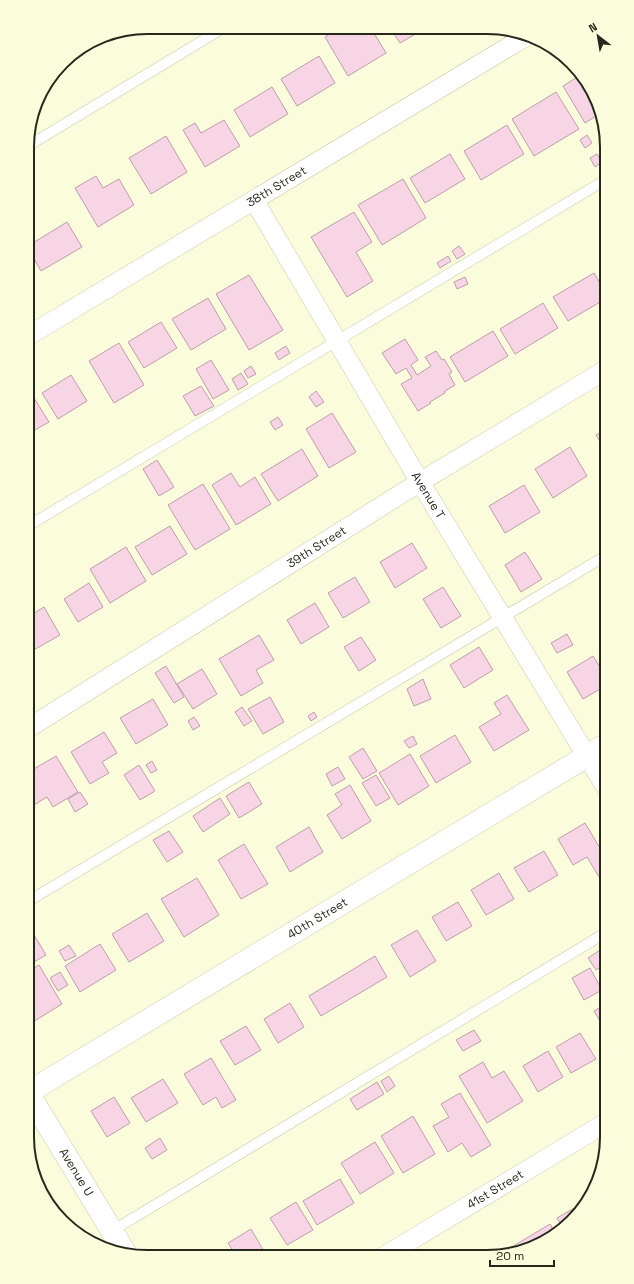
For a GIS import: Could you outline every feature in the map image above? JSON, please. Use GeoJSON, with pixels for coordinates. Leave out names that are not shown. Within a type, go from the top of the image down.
{"type":"FeatureCollection","features":[{"type":"Feature","properties":{"kind":"street","name":"38th Street"},"geometry":{"type":"LineString","coordinates":[[34,332],[521,39]]}},
{"type":"Feature","properties":{"kind":"street","name":"Avenue T"},"geometry":{"type":"LineString","coordinates":[[254,200],[420,482],[600,777]]}},
{"type":"Feature","properties":{"kind":"street","name":"39th Street"},"geometry":{"type":"LineString","coordinates":[[34,725],[420,482],[600,373]]}},
{"type":"Feature","properties":{"kind":"street","name":"40th Street"},"geometry":{"type":"LineString","coordinates":[[34,1088],[600,748]]}},
{"type":"Feature","properties":{"kind":"street","name":"Avenue U"},"geometry":{"type":"LineString","coordinates":[[34,1103],[122,1247]]}},
{"type":"Feature","properties":{"kind":"street","name":"41st Street"},"geometry":{"type":"LineString","coordinates":[[395,1250],[600,1126]]}},
{"type":"Feature","properties":{"kind":"lane"},"geometry":{"type":"LineString","coordinates":[[34,142],[215,34]]}},
{"type":"Feature","properties":{"kind":"lane"},"geometry":{"type":"LineString","coordinates":[[34,522],[600,183]]}},
{"type":"Feature","properties":{"kind":"lane"},"geometry":{"type":"LineString","coordinates":[[34,898],[600,559]]}},
{"type":"Feature","properties":{"kind":"lane"},"geometry":{"type":"LineString","coordinates":[[112,1231],[600,936]]}},
{"type":"Feature","properties":{"kind":"building"},"geometry":{"type":"Polygon","coordinates":[[[330,34],[375,34],[386,53],[348,76],[325,37],[330,34]]]}},
{"type":"Feature","properties":{"kind":"building"},"geometry":{"type":"Polygon","coordinates":[[[394,34],[415,34],[400,43],[394,34]]]}},
{"type":"Feature","properties":{"kind":"building"},"geometry":{"type":"Polygon","coordinates":[[[319,56],[335,83],[297,106],[281,79],[319,56]]]}},
{"type":"Feature","properties":{"kind":"building"},"geometry":{"type":"Polygon","coordinates":[[[576,78],[588,97],[596,116],[585,123],[563,86],[576,78]]]}},
{"type":"Feature","properties":{"kind":"building"},"geometry":{"type":"Polygon","coordinates":[[[272,87],[288,114],[250,137],[234,110],[272,87]]]}},
{"type":"Feature","properties":{"kind":"building"},"geometry":{"type":"Polygon","coordinates":[[[556,92],[579,129],[534,156],[512,119],[556,92]]]}},
{"type":"Feature","properties":{"kind":"building"},"geometry":{"type":"Polygon","coordinates":[[[224,120],[240,146],[205,167],[183,130],[195,123],[201,133],[224,120]]]}},
{"type":"Feature","properties":{"kind":"building"},"geometry":{"type":"Polygon","coordinates":[[[507,125],[524,154],[481,180],[464,151],[507,125]]]}},
{"type":"Feature","properties":{"kind":"building"},"geometry":{"type":"Polygon","coordinates":[[[587,135],[592,143],[585,148],[580,140],[587,135]]]}},
{"type":"Feature","properties":{"kind":"building"},"geometry":{"type":"Polygon","coordinates":[[[166,136],[187,172],[151,194],[129,158],[166,136]]]}},
{"type":"Feature","properties":{"kind":"building"},"geometry":{"type":"Polygon","coordinates":[[[450,154],[465,179],[425,203],[410,178],[450,154]]]}},
{"type":"Feature","properties":{"kind":"building"},"geometry":{"type":"Polygon","coordinates":[[[597,154],[600,159],[600,163],[595,167],[590,158],[597,154]]]}},
{"type":"Feature","properties":{"kind":"building"},"geometry":{"type":"Polygon","coordinates":[[[96,176],[103,188],[119,179],[134,205],[98,227],[75,188],[96,176]]]}},
{"type":"Feature","properties":{"kind":"building"},"geometry":{"type":"Polygon","coordinates":[[[403,179],[426,218],[382,245],[358,205],[403,179]]]}},
{"type":"Feature","properties":{"kind":"building"},"geometry":{"type":"Polygon","coordinates":[[[354,212],[372,242],[356,252],[373,281],[347,297],[311,237],[354,212]]]}},
{"type":"Feature","properties":{"kind":"building"},"geometry":{"type":"Polygon","coordinates":[[[67,222],[82,247],[41,271],[34,259],[34,242],[67,222]]]}},
{"type":"Feature","properties":{"kind":"building"},"geometry":{"type":"Polygon","coordinates":[[[459,246],[465,254],[457,259],[452,251],[459,246]]]}},
{"type":"Feature","properties":{"kind":"building"},"geometry":{"type":"Polygon","coordinates":[[[448,256],[451,261],[440,268],[437,263],[448,256]]]}},
{"type":"Feature","properties":{"kind":"building"},"geometry":{"type":"Polygon","coordinates":[[[594,273],[600,283],[600,302],[568,321],[553,297],[594,273]]]}},
{"type":"Feature","properties":{"kind":"building"},"geometry":{"type":"Polygon","coordinates":[[[249,275],[283,330],[249,350],[216,294],[249,275]]]}},
{"type":"Feature","properties":{"kind":"building"},"geometry":{"type":"Polygon","coordinates":[[[465,277],[468,284],[457,289],[454,282],[465,277]]]}},
{"type":"Feature","properties":{"kind":"building"},"geometry":{"type":"Polygon","coordinates":[[[208,298],[226,329],[191,350],[172,319],[208,298]]]}},
{"type":"Feature","properties":{"kind":"building"},"geometry":{"type":"Polygon","coordinates":[[[543,303],[558,328],[515,354],[500,329],[543,303]]]}},
{"type":"Feature","properties":{"kind":"building"},"geometry":{"type":"Polygon","coordinates":[[[161,322],[177,348],[144,368],[128,342],[161,322]]]}},
{"type":"Feature","properties":{"kind":"building"},"geometry":{"type":"Polygon","coordinates":[[[493,331],[508,356],[465,382],[450,357],[493,331]]]}},
{"type":"Feature","properties":{"kind":"building"},"geometry":{"type":"Polygon","coordinates":[[[405,339],[418,360],[411,365],[417,375],[431,366],[425,357],[436,351],[442,360],[444,359],[452,372],[449,374],[455,385],[418,411],[401,384],[412,378],[406,368],[396,374],[382,353],[405,339]]]}},
{"type":"Feature","properties":{"kind":"building"},"geometry":{"type":"Polygon","coordinates":[[[119,343],[144,385],[114,403],[89,361],[119,343]]]}},
{"type":"Feature","properties":{"kind":"building"},"geometry":{"type":"Polygon","coordinates":[[[286,346],[290,353],[279,360],[275,353],[286,346]]]}},
{"type":"Feature","properties":{"kind":"building"},"geometry":{"type":"Polygon","coordinates":[[[211,360],[229,390],[213,399],[196,369],[211,360]]]}},
{"type":"Feature","properties":{"kind":"building"},"geometry":{"type":"Polygon","coordinates":[[[251,366],[256,374],[248,378],[244,371],[251,366]]]}},
{"type":"Feature","properties":{"kind":"building"},"geometry":{"type":"Polygon","coordinates":[[[241,373],[248,384],[238,390],[232,379],[241,373]]]}},
{"type":"Feature","properties":{"kind":"building"},"geometry":{"type":"Polygon","coordinates":[[[71,375],[87,401],[58,419],[42,393],[71,375]]]}},
{"type":"Feature","properties":{"kind":"building"},"geometry":{"type":"Polygon","coordinates":[[[201,386],[214,406],[195,416],[183,396],[201,386]]]}},
{"type":"Feature","properties":{"kind":"building"},"geometry":{"type":"Polygon","coordinates":[[[316,391],[324,402],[316,407],[309,397],[316,391]]]}},
{"type":"Feature","properties":{"kind":"building"},"geometry":{"type":"Polygon","coordinates":[[[34,398],[49,422],[34,431],[34,398]]]}},
{"type":"Feature","properties":{"kind":"building"},"geometry":{"type":"Polygon","coordinates":[[[332,413],[356,452],[329,468],[306,429],[332,413]]]}},
{"type":"Feature","properties":{"kind":"building"},"geometry":{"type":"Polygon","coordinates":[[[278,417],[283,425],[275,430],[270,422],[278,417]]]}},
{"type":"Feature","properties":{"kind":"building"},"geometry":{"type":"Polygon","coordinates":[[[600,433],[600,442],[596,435],[600,433]]]}},
{"type":"Feature","properties":{"kind":"building"},"geometry":{"type":"Polygon","coordinates":[[[570,447],[587,476],[553,498],[535,469],[570,447]]]}},
{"type":"Feature","properties":{"kind":"building"},"geometry":{"type":"Polygon","coordinates":[[[302,449],[318,476],[278,501],[261,474],[302,449]]]}},
{"type":"Feature","properties":{"kind":"building"},"geometry":{"type":"Polygon","coordinates":[[[157,460],[174,487],[159,496],[143,469],[157,460]]]}},
{"type":"Feature","properties":{"kind":"building"},"geometry":{"type":"Polygon","coordinates":[[[231,473],[240,487],[255,477],[271,504],[236,525],[212,485],[231,473]]]}},
{"type":"Feature","properties":{"kind":"building"},"geometry":{"type":"Polygon","coordinates":[[[203,484],[230,529],[195,550],[168,505],[203,484]]]}},
{"type":"Feature","properties":{"kind":"building"},"geometry":{"type":"Polygon","coordinates":[[[524,485],[540,512],[505,533],[489,506],[524,485]]]}},
{"type":"Feature","properties":{"kind":"building"},"geometry":{"type":"Polygon","coordinates":[[[170,526],[187,554],[152,575],[135,547],[170,526]]]}},
{"type":"Feature","properties":{"kind":"building"},"geometry":{"type":"Polygon","coordinates":[[[412,543],[427,568],[395,588],[380,562],[412,543]]]}},
{"type":"Feature","properties":{"kind":"building"},"geometry":{"type":"Polygon","coordinates":[[[126,547],[146,581],[110,603],[90,569],[126,547]]]}},
{"type":"Feature","properties":{"kind":"building"},"geometry":{"type":"Polygon","coordinates":[[[525,552],[542,579],[521,592],[505,565],[525,552]]]}},
{"type":"Feature","properties":{"kind":"building"},"geometry":{"type":"Polygon","coordinates":[[[355,577],[370,602],[343,618],[328,593],[355,577]]]}},
{"type":"Feature","properties":{"kind":"building"},"geometry":{"type":"Polygon","coordinates":[[[89,583],[103,607],[78,622],[64,599],[89,583]]]}},
{"type":"Feature","properties":{"kind":"building"},"geometry":{"type":"Polygon","coordinates":[[[443,587],[461,616],[441,628],[423,599],[443,587]]]}},
{"type":"Feature","properties":{"kind":"building"},"geometry":{"type":"Polygon","coordinates":[[[315,603],[329,627],[301,644],[287,620],[315,603]]]}},
{"type":"Feature","properties":{"kind":"building"},"geometry":{"type":"Polygon","coordinates":[[[44,607],[60,635],[34,650],[34,613],[44,607]]]}},
{"type":"Feature","properties":{"kind":"building"},"geometry":{"type":"Polygon","coordinates":[[[567,634],[573,645],[557,653],[551,643],[567,634]]]}},
{"type":"Feature","properties":{"kind":"building"},"geometry":{"type":"Polygon","coordinates":[[[259,635],[274,660],[256,670],[263,683],[241,696],[219,659],[259,635]]]}},
{"type":"Feature","properties":{"kind":"building"},"geometry":{"type":"Polygon","coordinates":[[[361,637],[376,660],[359,671],[344,647],[361,637]]]}},
{"type":"Feature","properties":{"kind":"building"},"geometry":{"type":"Polygon","coordinates":[[[479,647],[493,670],[464,688],[450,665],[479,647]]]}},
{"type":"Feature","properties":{"kind":"building"},"geometry":{"type":"Polygon","coordinates":[[[593,656],[600,667],[600,689],[583,699],[567,672],[593,656]]]}},
{"type":"Feature","properties":{"kind":"building"},"geometry":{"type":"Polygon","coordinates":[[[166,666],[184,697],[174,703],[155,673],[166,666]]]}},
{"type":"Feature","properties":{"kind":"building"},"geometry":{"type":"Polygon","coordinates":[[[202,669],[217,694],[193,709],[177,684],[202,669]]]}},
{"type":"Feature","properties":{"kind":"building"},"geometry":{"type":"Polygon","coordinates":[[[423,679],[431,699],[414,706],[407,689],[423,679]]]}},
{"type":"Feature","properties":{"kind":"building"},"geometry":{"type":"Polygon","coordinates":[[[507,695],[529,730],[494,751],[479,727],[501,714],[494,703],[507,695]]]}},
{"type":"Feature","properties":{"kind":"building"},"geometry":{"type":"Polygon","coordinates":[[[270,697],[284,722],[263,734],[248,709],[270,697]]]}},
{"type":"Feature","properties":{"kind":"building"},"geometry":{"type":"Polygon","coordinates":[[[153,699],[168,725],[136,744],[120,718],[153,699]]]}},
{"type":"Feature","properties":{"kind":"building"},"geometry":{"type":"Polygon","coordinates":[[[242,707],[252,721],[244,726],[235,712],[242,707]]]}},
{"type":"Feature","properties":{"kind":"building"},"geometry":{"type":"Polygon","coordinates":[[[314,712],[317,717],[311,721],[308,716],[314,712]]]}},
{"type":"Feature","properties":{"kind":"building"},"geometry":{"type":"Polygon","coordinates":[[[194,717],[200,726],[193,730],[188,721],[194,717]]]}},
{"type":"Feature","properties":{"kind":"building"},"geometry":{"type":"Polygon","coordinates":[[[104,732],[117,753],[102,762],[109,773],[90,784],[71,752],[104,732]]]}},
{"type":"Feature","properties":{"kind":"building"},"geometry":{"type":"Polygon","coordinates":[[[455,735],[471,762],[436,783],[420,756],[455,735]]]}},
{"type":"Feature","properties":{"kind":"building"},"geometry":{"type":"Polygon","coordinates":[[[413,736],[417,744],[409,748],[404,741],[413,736]]]}},
{"type":"Feature","properties":{"kind":"building"},"geometry":{"type":"Polygon","coordinates":[[[363,748],[377,771],[363,779],[349,757],[363,748]]]}},
{"type":"Feature","properties":{"kind":"building"},"geometry":{"type":"Polygon","coordinates":[[[410,754],[429,786],[398,805],[379,773],[410,754]]]}},
{"type":"Feature","properties":{"kind":"building"},"geometry":{"type":"Polygon","coordinates":[[[56,756],[78,792],[53,807],[47,797],[34,805],[34,769],[56,756]]]}},
{"type":"Feature","properties":{"kind":"building"},"geometry":{"type":"Polygon","coordinates":[[[152,761],[157,770],[151,773],[146,765],[152,761]]]}},
{"type":"Feature","properties":{"kind":"building"},"geometry":{"type":"Polygon","coordinates":[[[139,765],[155,791],[140,800],[124,775],[139,765]]]}},
{"type":"Feature","properties":{"kind":"building"},"geometry":{"type":"Polygon","coordinates":[[[338,767],[345,779],[332,786],[326,774],[338,767]]]}},
{"type":"Feature","properties":{"kind":"building"},"geometry":{"type":"Polygon","coordinates":[[[376,775],[390,798],[376,806],[362,783],[376,775]]]}},
{"type":"Feature","properties":{"kind":"building"},"geometry":{"type":"Polygon","coordinates":[[[249,782],[262,804],[239,818],[226,796],[249,782]]]}},
{"type":"Feature","properties":{"kind":"building"},"geometry":{"type":"Polygon","coordinates":[[[350,785],[371,821],[342,839],[327,815],[342,805],[335,794],[350,785]]]}},
{"type":"Feature","properties":{"kind":"building"},"geometry":{"type":"Polygon","coordinates":[[[80,792],[88,804],[75,812],[68,799],[80,792]]]}},
{"type":"Feature","properties":{"kind":"building"},"geometry":{"type":"Polygon","coordinates":[[[220,798],[230,814],[203,832],[193,816],[220,798]]]}},
{"type":"Feature","properties":{"kind":"building"},"geometry":{"type":"Polygon","coordinates":[[[585,823],[600,848],[600,878],[587,857],[573,865],[558,839],[585,823]]]}},
{"type":"Feature","properties":{"kind":"building"},"geometry":{"type":"Polygon","coordinates":[[[309,827],[323,852],[290,872],[276,847],[309,827]]]}},
{"type":"Feature","properties":{"kind":"building"},"geometry":{"type":"Polygon","coordinates":[[[169,831],[183,852],[167,862],[153,840],[169,831]]]}},
{"type":"Feature","properties":{"kind":"building"},"geometry":{"type":"Polygon","coordinates":[[[244,844],[268,884],[241,899],[218,860],[244,844]]]}},
{"type":"Feature","properties":{"kind":"building"},"geometry":{"type":"Polygon","coordinates":[[[544,851],[558,875],[529,892],[514,868],[544,851]]]}},
{"type":"Feature","properties":{"kind":"building"},"geometry":{"type":"Polygon","coordinates":[[[499,873],[514,899],[486,915],[471,890],[499,873]]]}},
{"type":"Feature","properties":{"kind":"building"},"geometry":{"type":"Polygon","coordinates":[[[197,878],[219,915],[184,937],[161,899],[197,878]]]}},
{"type":"Feature","properties":{"kind":"building"},"geometry":{"type":"Polygon","coordinates":[[[458,902],[472,926],[446,941],[432,917],[458,902]]]}},
{"type":"Feature","properties":{"kind":"building"},"geometry":{"type":"Polygon","coordinates":[[[147,913],[164,941],[129,962],[112,934],[147,913]]]}},
{"type":"Feature","properties":{"kind":"building"},"geometry":{"type":"Polygon","coordinates":[[[417,930],[436,961],[410,977],[391,945],[417,930]]]}},
{"type":"Feature","properties":{"kind":"building"},"geometry":{"type":"Polygon","coordinates":[[[34,935],[46,955],[34,962],[34,935]]]}},
{"type":"Feature","properties":{"kind":"building"},"geometry":{"type":"Polygon","coordinates":[[[100,944],[116,970],[80,992],[65,966],[100,944]]]}},
{"type":"Feature","properties":{"kind":"building"},"geometry":{"type":"Polygon","coordinates":[[[69,945],[76,956],[65,961],[59,951],[69,945]]]}},
{"type":"Feature","properties":{"kind":"building"},"geometry":{"type":"Polygon","coordinates":[[[600,950],[600,967],[596,970],[588,958],[600,950]]]}},
{"type":"Feature","properties":{"kind":"building"},"geometry":{"type":"Polygon","coordinates":[[[375,956],[387,977],[321,1016],[309,996],[375,956]]]}},
{"type":"Feature","properties":{"kind":"building"},"geometry":{"type":"Polygon","coordinates":[[[39,965],[62,1004],[34,1021],[34,968],[39,965]]]}},
{"type":"Feature","properties":{"kind":"building"},"geometry":{"type":"Polygon","coordinates":[[[590,968],[600,986],[600,991],[584,1000],[572,978],[590,968]]]}},
{"type":"Feature","properties":{"kind":"building"},"geometry":{"type":"Polygon","coordinates":[[[60,972],[68,985],[58,991],[50,978],[60,972]]]}},
{"type":"Feature","properties":{"kind":"building"},"geometry":{"type":"Polygon","coordinates":[[[290,1003],[304,1027],[278,1043],[264,1019],[290,1003]]]}},
{"type":"Feature","properties":{"kind":"building"},"geometry":{"type":"Polygon","coordinates":[[[600,1007],[600,1021],[594,1011],[600,1007]]]}},
{"type":"Feature","properties":{"kind":"building"},"geometry":{"type":"Polygon","coordinates":[[[246,1026],[261,1050],[235,1065],[220,1041],[246,1026]]]}},
{"type":"Feature","properties":{"kind":"building"},"geometry":{"type":"Polygon","coordinates":[[[474,1030],[481,1041],[463,1051],[456,1040],[474,1030]]]}},
{"type":"Feature","properties":{"kind":"building"},"geometry":{"type":"Polygon","coordinates":[[[580,1033],[596,1059],[571,1073],[556,1047],[580,1033]]]}},
{"type":"Feature","properties":{"kind":"building"},"geometry":{"type":"Polygon","coordinates":[[[548,1051],[563,1077],[538,1092],[523,1066],[548,1051]]]}},
{"type":"Feature","properties":{"kind":"building"},"geometry":{"type":"Polygon","coordinates":[[[211,1058],[236,1100],[222,1108],[216,1097],[203,1105],[184,1074],[211,1058]]]}},
{"type":"Feature","properties":{"kind":"building"},"geometry":{"type":"Polygon","coordinates":[[[483,1062],[492,1078],[504,1071],[523,1101],[487,1123],[459,1076],[483,1062]]]}},
{"type":"Feature","properties":{"kind":"building"},"geometry":{"type":"Polygon","coordinates":[[[389,1076],[395,1086],[387,1092],[381,1081],[389,1076]]]}},
{"type":"Feature","properties":{"kind":"building"},"geometry":{"type":"Polygon","coordinates":[[[163,1079],[178,1103],[146,1122],[131,1098],[163,1079]]]}},
{"type":"Feature","properties":{"kind":"building"},"geometry":{"type":"Polygon","coordinates":[[[377,1082],[384,1094],[357,1110],[350,1099],[377,1082]]]}},
{"type":"Feature","properties":{"kind":"building"},"geometry":{"type":"Polygon","coordinates":[[[460,1093],[491,1145],[471,1157],[462,1143],[448,1152],[433,1126],[449,1117],[441,1104],[460,1093]]]}},
{"type":"Feature","properties":{"kind":"building"},"geometry":{"type":"Polygon","coordinates":[[[114,1097],[130,1123],[107,1137],[91,1111],[114,1097]]]}},
{"type":"Feature","properties":{"kind":"building"},"geometry":{"type":"Polygon","coordinates":[[[413,1116],[435,1154],[403,1173],[381,1136],[413,1116]]]}},
{"type":"Feature","properties":{"kind":"building"},"geometry":{"type":"Polygon","coordinates":[[[160,1138],[167,1150],[152,1159],[145,1148],[160,1138]]]}},
{"type":"Feature","properties":{"kind":"building"},"geometry":{"type":"Polygon","coordinates":[[[375,1142],[394,1173],[360,1194],[341,1163],[375,1142]]]}},
{"type":"Feature","properties":{"kind":"building"},"geometry":{"type":"Polygon","coordinates":[[[340,1179],[354,1203],[317,1225],[303,1201],[340,1179]]]}},
{"type":"Feature","properties":{"kind":"building"},"geometry":{"type":"Polygon","coordinates":[[[296,1202],[313,1230],[287,1245],[270,1218],[296,1202]]]}},
{"type":"Feature","properties":{"kind":"building"},"geometry":{"type":"Polygon","coordinates":[[[576,1207],[560,1223],[557,1218],[576,1207]]]}},
{"type":"Feature","properties":{"kind":"building"},"geometry":{"type":"Polygon","coordinates":[[[550,1224],[553,1229],[537,1238],[511,1247],[550,1224]]]}},
{"type":"Feature","properties":{"kind":"building"},"geometry":{"type":"Polygon","coordinates":[[[251,1229],[263,1250],[232,1250],[228,1243],[251,1229]]]}}]}
